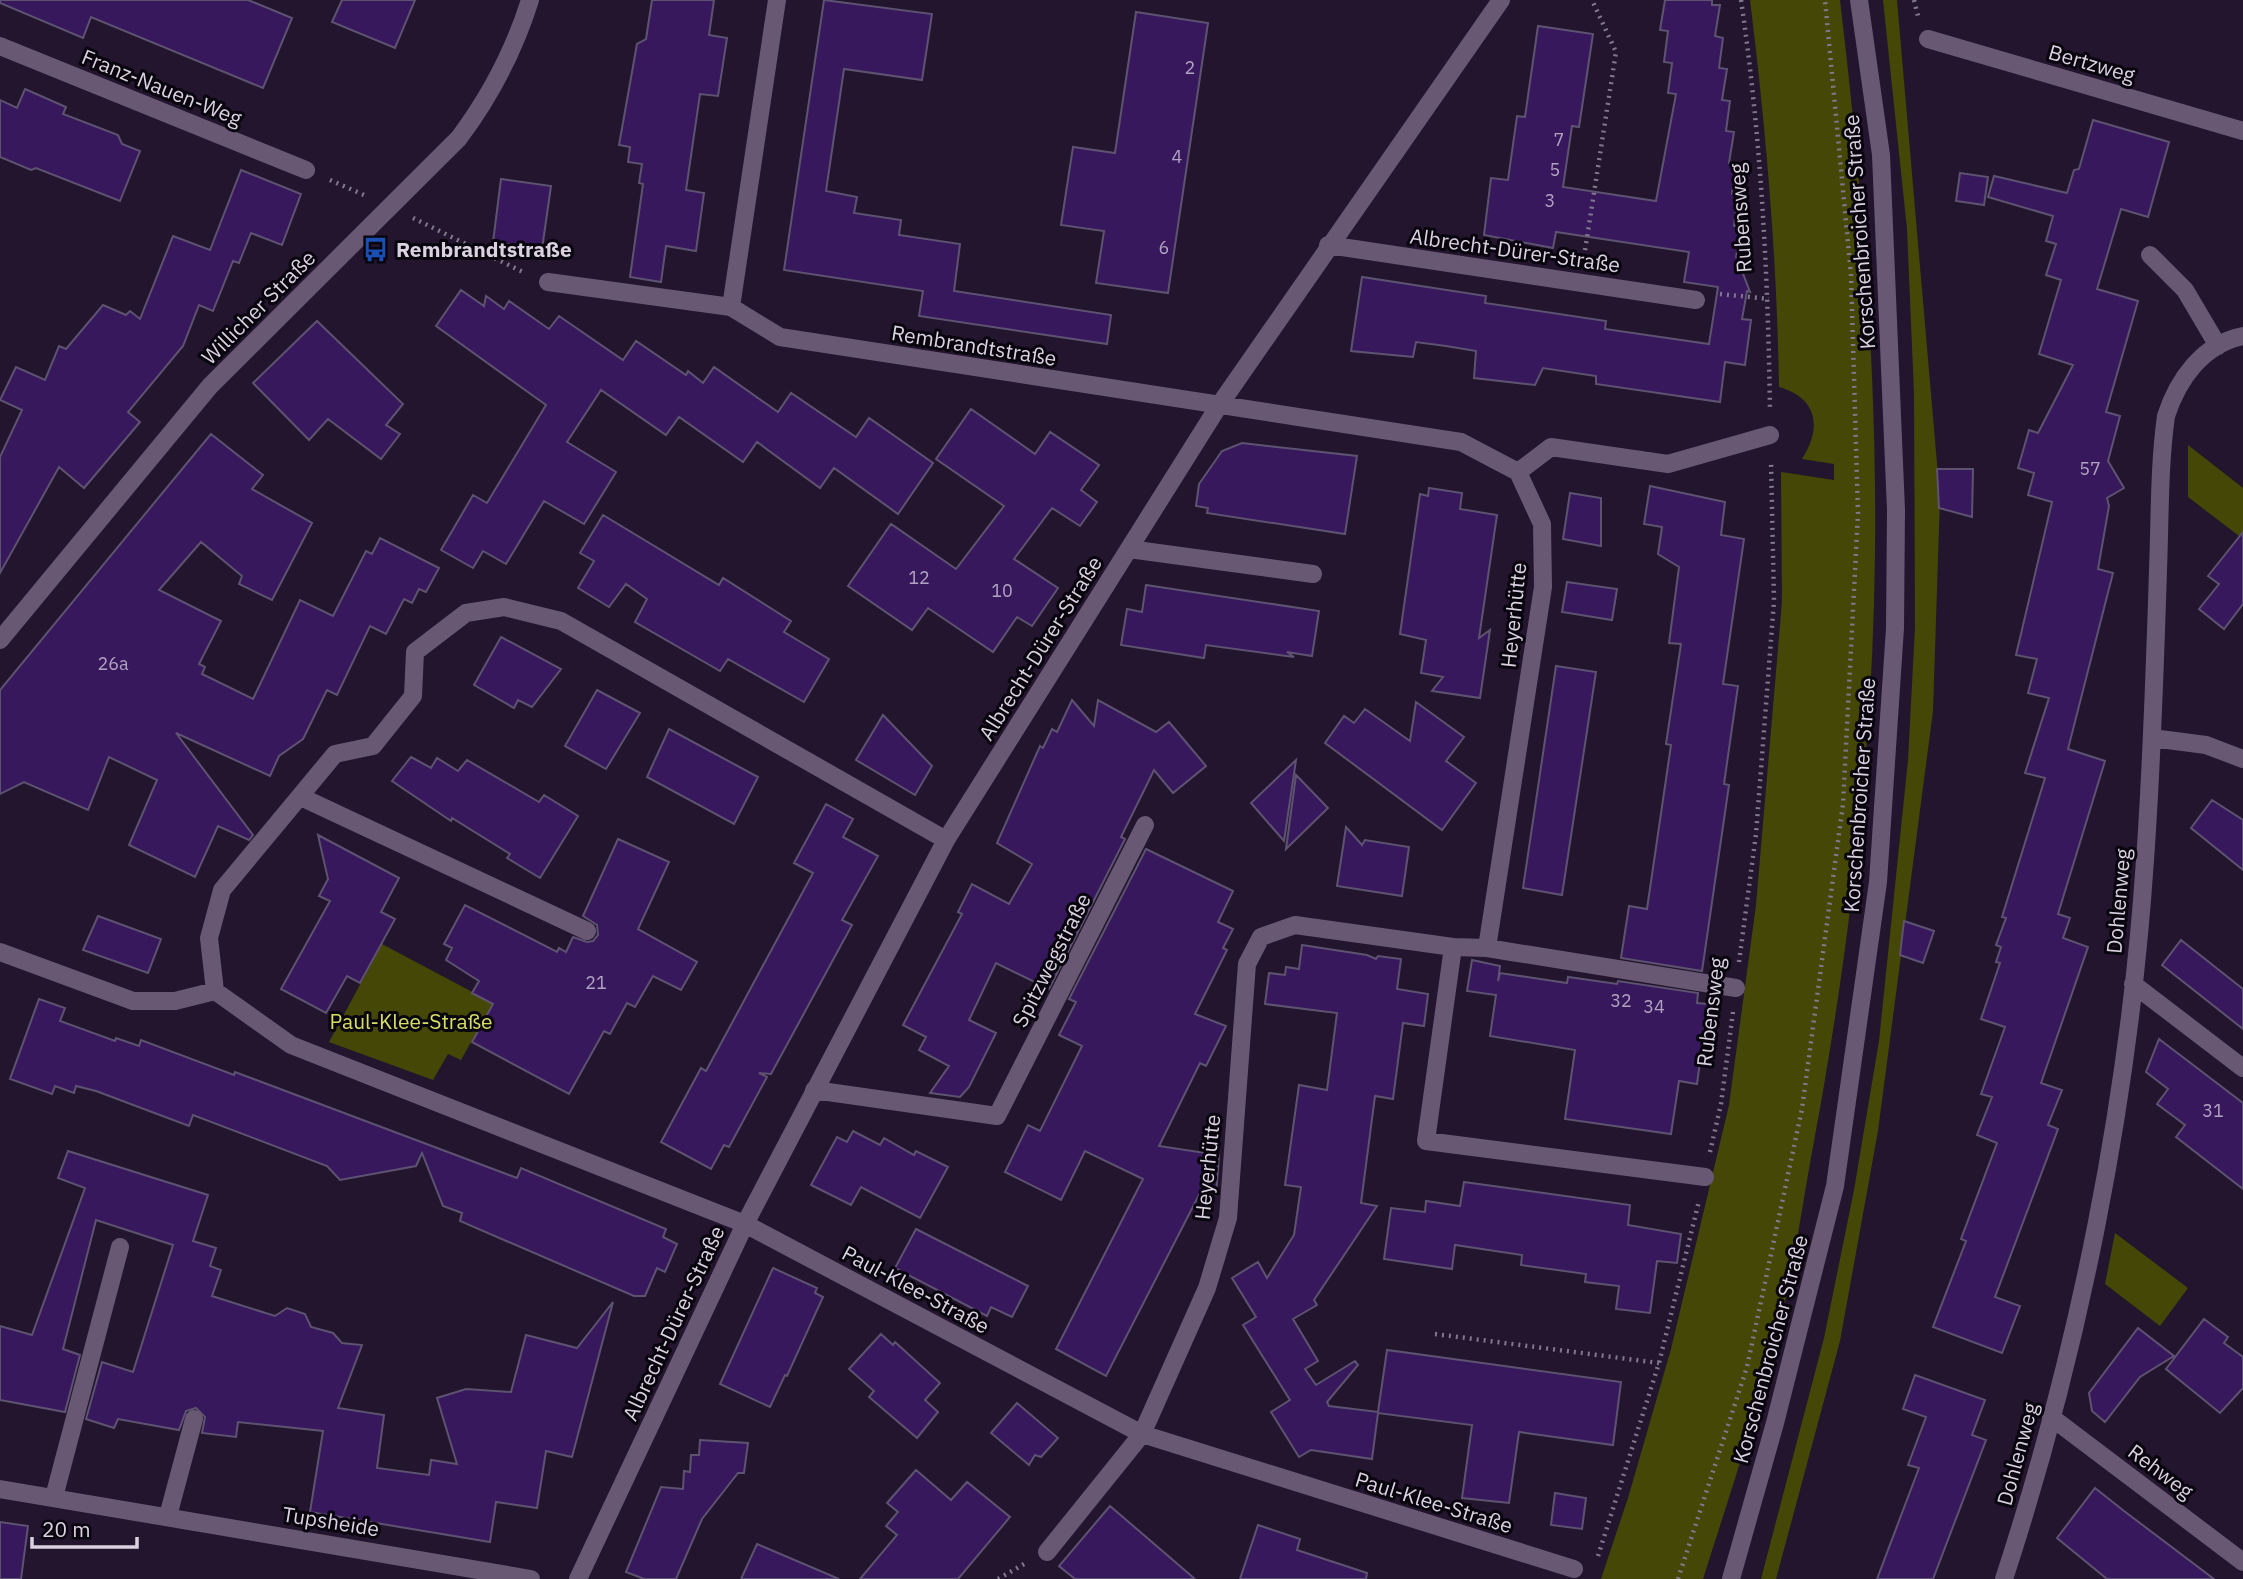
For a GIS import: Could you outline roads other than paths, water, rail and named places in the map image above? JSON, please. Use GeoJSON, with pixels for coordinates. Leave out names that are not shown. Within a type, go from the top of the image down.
{"type":"FeatureCollection","features":[{"type":"Feature","properties":{"kind":"street","name":"Willicher Straße"},"geometry":{"type":"LineString","coordinates":[[0,640],[210,386],[392,208],[459,138],[485,103],[510,58],[530,0]]}},
{"type":"Feature","properties":{"kind":"street"},"geometry":{"type":"LineString","coordinates":[[731,307],[777,0]]}},
{"type":"Feature","properties":{"kind":"street","name":"Albrecht-Dürer-Straße"},"geometry":{"type":"LineString","coordinates":[[578,1579],[745,1224],[946,840],[1218,407],[1328,245],[1501,0]]}},
{"type":"Feature","properties":{"kind":"street","name":"Korschenbroicher Straße"},"geometry":{"type":"LineString","coordinates":[[1731,1579],[1785,1385],[1835,1186],[1878,882],[1895,628],[1896,510],[1881,155],[1859,0]]}},
{"type":"Feature","properties":{"kind":"street","name":"Bertzweg"},"geometry":{"type":"LineString","coordinates":[[1928,38],[2243,131]]}},
{"type":"Feature","properties":{"kind":"street","name":"Franz-Nauen-Weg"},"geometry":{"type":"LineString","coordinates":[[0,46],[306,170]]}},
{"type":"Feature","properties":{"kind":"street","name":"Albrecht-Dürer-Straße"},"geometry":{"type":"LineString","coordinates":[[1328,245],[1696,300]]}},
{"type":"Feature","properties":{"kind":"street"},"geometry":{"type":"LineString","coordinates":[[2150,256],[2185,290],[2218,346]]}},
{"type":"Feature","properties":{"kind":"street","name":"Rembrandtstraße"},"geometry":{"type":"LineString","coordinates":[[548,282],[731,307],[780,337],[1218,407]]}},
{"type":"Feature","properties":{"kind":"street","name":"Dohlenweg"},"geometry":{"type":"LineString","coordinates":[[2004,1579],[2051,1417],[2100,1199],[2133,984],[2145,861],[2166,416],[2185,375],[2218,346],[2243,336]]}},
{"type":"Feature","properties":{"kind":"street"},"geometry":{"type":"LineString","coordinates":[[1218,407],[1461,442],[1518,472],[1551,447],[1668,464],[1770,435]]}},
{"type":"Feature","properties":{"kind":"street","name":"Heyerhütte"},"geometry":{"type":"LineString","coordinates":[[1487,948],[1543,587],[1542,524],[1518,472]]}},
{"type":"Feature","properties":{"kind":"street"},"geometry":{"type":"LineString","coordinates":[[1129,549],[1313,574]]}},
{"type":"Feature","properties":{"kind":"street"},"geometry":{"type":"LineString","coordinates":[[0,952],[133,1001],[176,1001],[215,991],[209,937],[222,890],[335,754],[373,746],[413,696],[415,652],[466,613],[504,607],[561,621],[946,840]]}},
{"type":"Feature","properties":{"kind":"street"},"geometry":{"type":"LineString","coordinates":[[2152,738],[2206,745],[2243,759]]}},
{"type":"Feature","properties":{"kind":"street"},"geometry":{"type":"LineString","coordinates":[[301,797],[587,931]]}},
{"type":"Feature","properties":{"kind":"street","name":"Spitzwegstraße"},"geometry":{"type":"LineString","coordinates":[[814,1090],[997,1116],[1145,825]]}},
{"type":"Feature","properties":{"kind":"street","name":"Heyerhütte"},"geometry":{"type":"LineString","coordinates":[[1047,1552],[1142,1434],[1207,1288],[1228,1217],[1247,964],[1261,937],[1295,925],[1453,947],[1487,948],[1736,988]]}},
{"type":"Feature","properties":{"kind":"street"},"geometry":{"type":"LineString","coordinates":[[1453,947],[1426,1141],[1705,1177]]}},
{"type":"Feature","properties":{"kind":"street"},"geometry":{"type":"LineString","coordinates":[[2133,984],[2243,1068]]}},
{"type":"Feature","properties":{"kind":"street","name":"Paul-Klee-Straße"},"geometry":{"type":"LineString","coordinates":[[215,991],[290,1045],[745,1224],[1142,1434],[1574,1569]]}},
{"type":"Feature","properties":{"kind":"street"},"geometry":{"type":"LineString","coordinates":[[54,1497],[120,1247]]}},
{"type":"Feature","properties":{"kind":"street","name":"Rehweg"},"geometry":{"type":"LineString","coordinates":[[2051,1417],[2243,1562]]}},
{"type":"Feature","properties":{"kind":"street"},"geometry":{"type":"LineString","coordinates":[[168,1516],[194,1419]]}},
{"type":"Feature","properties":{"kind":"street","name":"Tupsheide"},"geometry":{"type":"LineString","coordinates":[[0,1489],[531,1579]]}},
{"type":"Feature","properties":{"kind":"place","name":"Rembrandtstraße"},"geometry":{"type":"Point","coordinates":[376,249]}}]}
